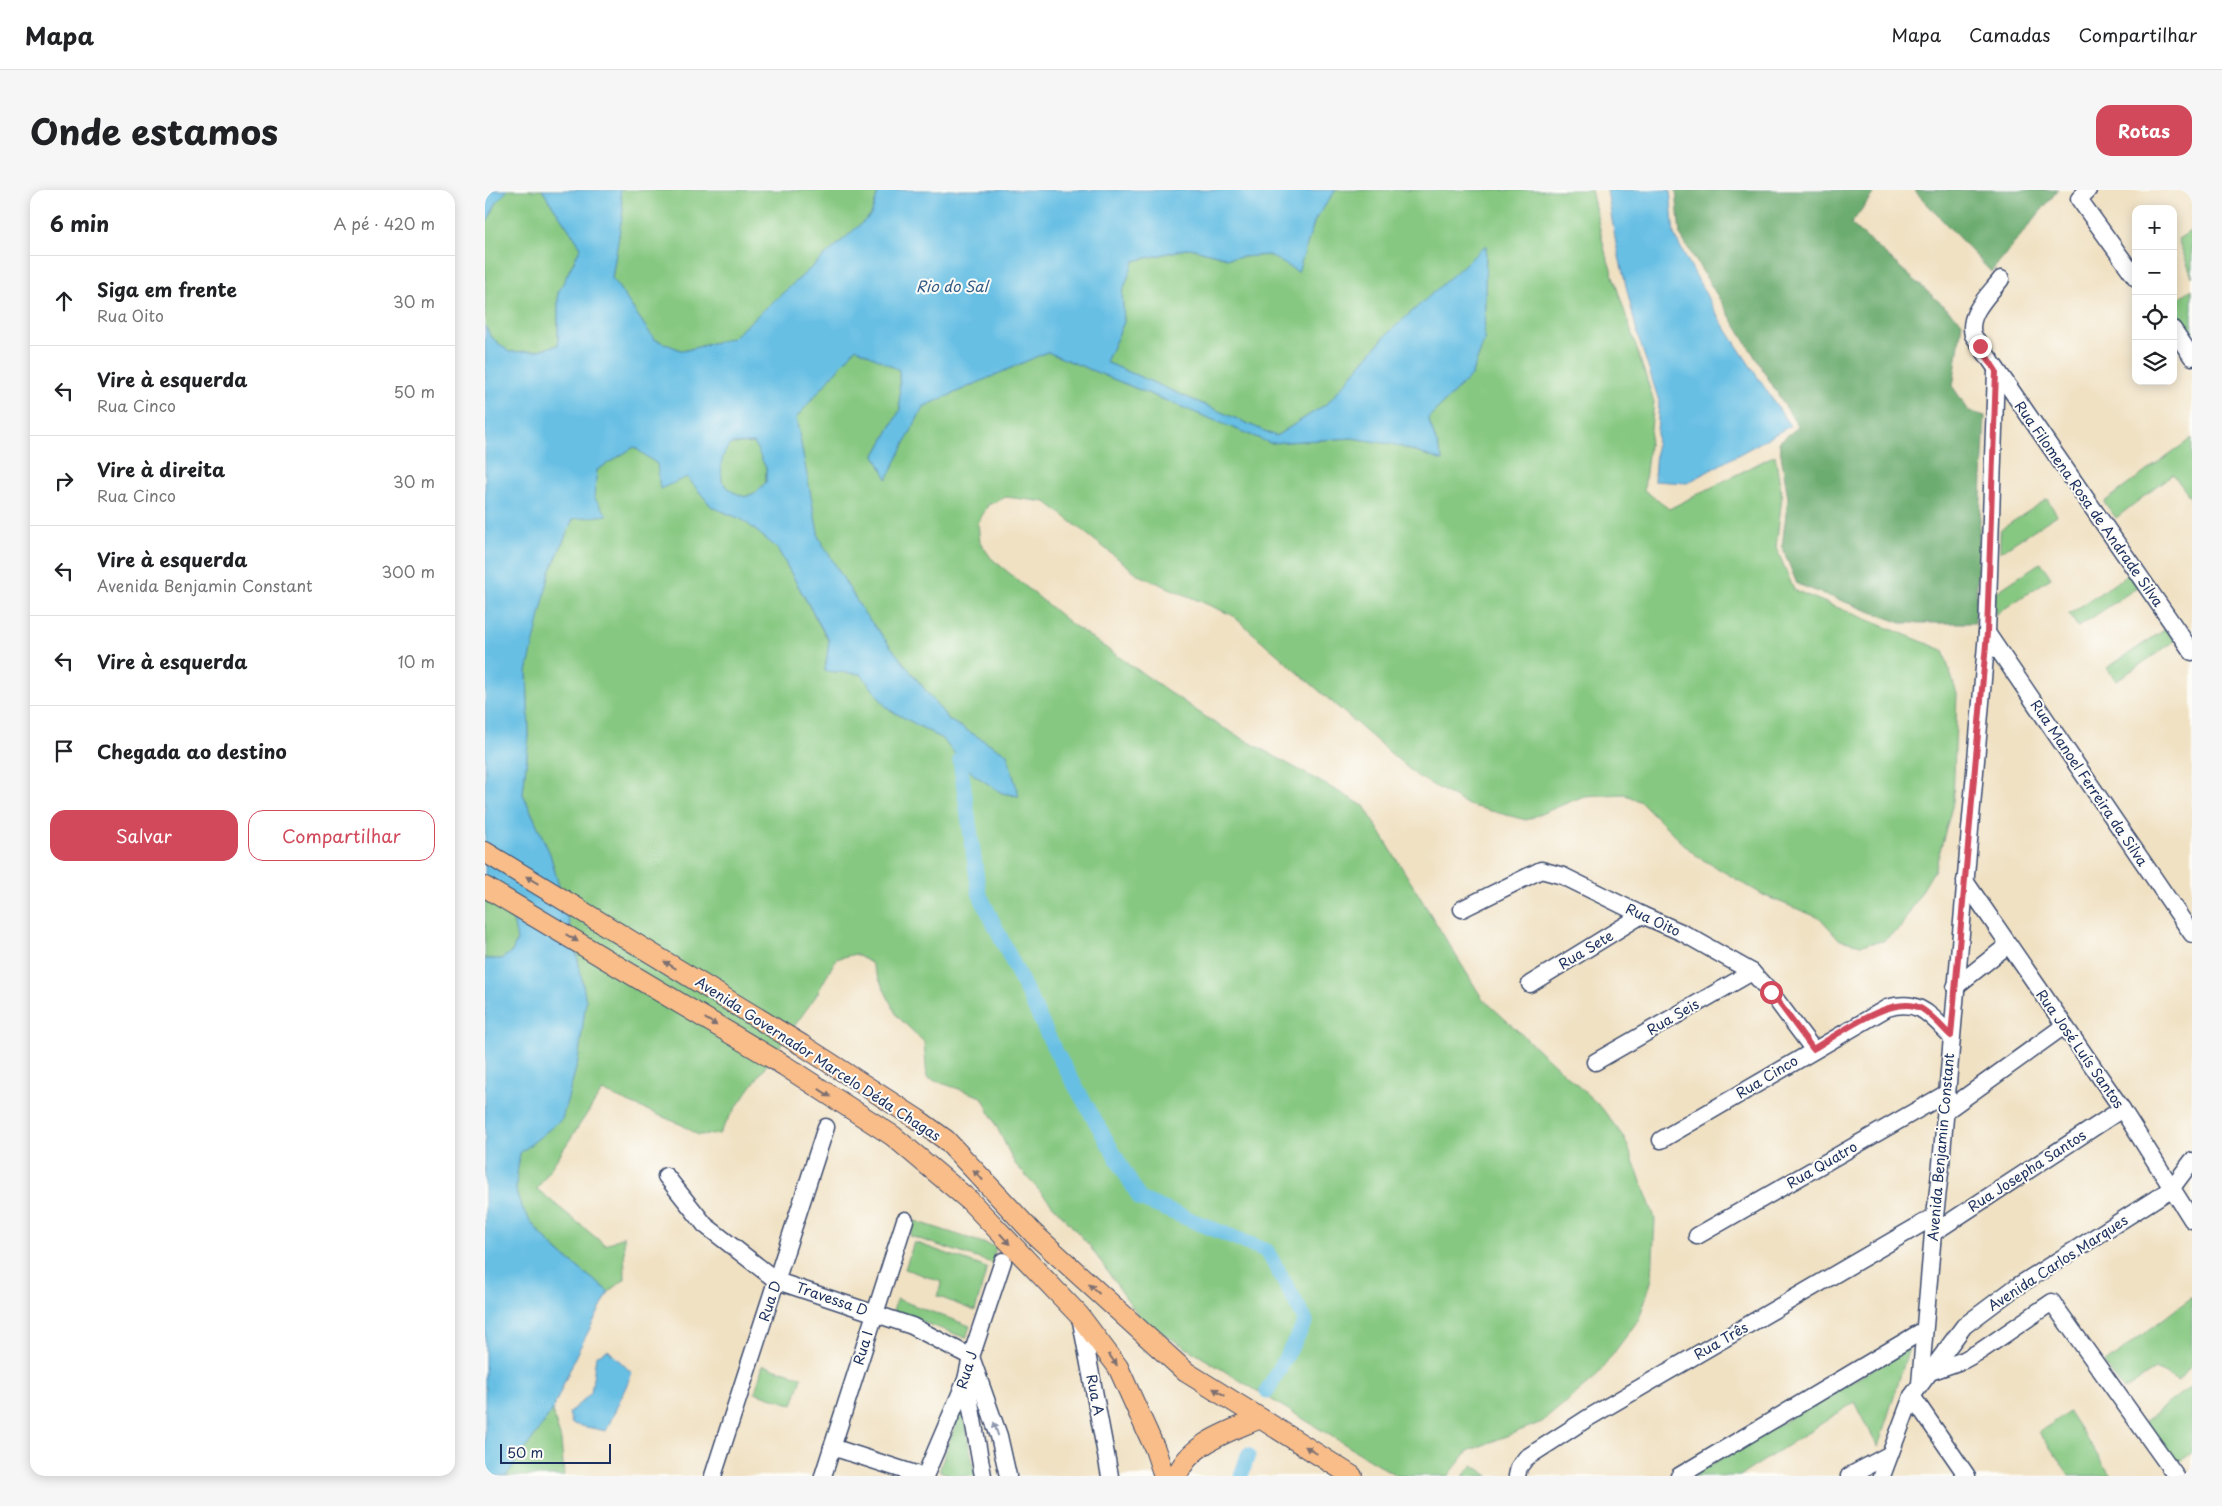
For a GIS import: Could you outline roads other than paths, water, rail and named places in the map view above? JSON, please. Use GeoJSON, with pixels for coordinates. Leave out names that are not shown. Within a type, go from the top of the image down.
{"type":"FeatureCollection","features":[{"type":"Feature","properties":{"kind":"main road","name":"Avenida Governador Marcelo Déda Chagas"},"geometry":{"type":"LineString","coordinates":[[485,852],[802,1045],[917,1119],[946,1140],[1033,1233],[1186,1372],[1352,1476]]}},
{"type":"Feature","properties":{"kind":"main road","name":"Avenida Governador Marcelo Déda Chagas"},"geometry":{"type":"LineString","coordinates":[[485,887],[785,1066],[893,1136],[970,1201],[1079,1315],[1118,1367],[1155,1449],[1164,1476]]}},
{"type":"Feature","properties":{"kind":"main road"},"geometry":{"type":"LineString","coordinates":[[1177,1476],[1179,1470],[1195,1451],[1215,1438],[1260,1418]]}},
{"type":"Feature","properties":{"kind":"street"},"geometry":{"type":"LineString","coordinates":[[2084,195],[2132,272]]}},
{"type":"Feature","properties":{"kind":"street","name":"Rua Filomena Rosa de Andrade Silva"},"geometry":{"type":"LineString","coordinates":[[2001,279],[1973,318],[1971,326],[1975,339],[2192,652]]}},
{"type":"Feature","properties":{"kind":"street"},"geometry":{"type":"LineString","coordinates":[[2177,335],[2192,357]]}},
{"type":"Feature","properties":{"kind":"street","name":"Avenida Benjamin Constant"},"geometry":{"type":"LineString","coordinates":[[1921,1384],[1924,1330],[1946,1111],[1955,987],[1987,633],[1996,371]]}},
{"type":"Feature","properties":{"kind":"street","name":"Rua Manoel Ferreira da Silva"},"geometry":{"type":"LineString","coordinates":[[1987,633],[2192,934]]}},
{"type":"Feature","properties":{"kind":"street","name":"Rua Oito"},"geometry":{"type":"LineString","coordinates":[[1462,909],[1541,870],[1563,876],[1642,916],[1683,933],[1751,972],[1771,992],[1813,1049]]}},
{"type":"Feature","properties":{"kind":"street","name":"Rua José Luís Santos"},"geometry":{"type":"LineString","coordinates":[[1965,881],[2122,1109],[2192,1220]]}},
{"type":"Feature","properties":{"kind":"street","name":"Rua Sete"},"geometry":{"type":"LineString","coordinates":[[1529,984],[1642,916]]}},
{"type":"Feature","properties":{"kind":"street"},"geometry":{"type":"LineString","coordinates":[[1955,987],[2008,945]]}},
{"type":"Feature","properties":{"kind":"street","name":"Rua Seis"},"geometry":{"type":"LineString","coordinates":[[1595,1062],[1751,972]]}},
{"type":"Feature","properties":{"kind":"street","name":"Rua Cinco"},"geometry":{"type":"LineString","coordinates":[[1661,1140],[1813,1049],[1887,1008],[1904,1004],[1922,1009],[1951,1036]]}},
{"type":"Feature","properties":{"kind":"street"},"geometry":{"type":"LineString","coordinates":[[1946,1111],[2064,1026]]}},
{"type":"Feature","properties":{"kind":"street","name":"Rua Quatro"},"geometry":{"type":"LineString","coordinates":[[1697,1236],[1947,1094]]}},
{"type":"Feature","properties":{"kind":"street","name":"Rua Josepha Santos"},"geometry":{"type":"LineString","coordinates":[[1933,1234],[2122,1109]]}},
{"type":"Feature","properties":{"kind":"street","name":"Rua D"},"geometry":{"type":"LineString","coordinates":[[713,1476],[826,1127]]}},
{"type":"Feature","properties":{"kind":"street","name":"Avenida Carlos Marques"},"geometry":{"type":"LineString","coordinates":[[1882,1476],[1921,1384],[1953,1340],[1982,1311],[2016,1287],[2171,1189],[2192,1161]]}},
{"type":"Feature","properties":{"kind":"street","name":"Travessa D"},"geometry":{"type":"LineString","coordinates":[[666,1176],[705,1225],[777,1281],[912,1326],[971,1357]]}},
{"type":"Feature","properties":{"kind":"street","name":"Rua Três"},"geometry":{"type":"LineString","coordinates":[[1517,1476],[1519,1467],[1526,1458],[1588,1418],[1935,1216]]}},
{"type":"Feature","properties":{"kind":"street","name":"Rua I"},"geometry":{"type":"LineString","coordinates":[[823,1476],[905,1220]]}},
{"type":"Feature","properties":{"kind":"street","name":"Rua J"},"geometry":{"type":"LineString","coordinates":[[923,1476],[966,1380],[971,1357],[1003,1261]]}},
{"type":"Feature","properties":{"kind":"street"},"geometry":{"type":"LineString","coordinates":[[1967,1476],[1921,1384],[1976,1354],[2052,1302],[2176,1476]]}},
{"type":"Feature","properties":{"kind":"street","name":"Rua A"},"geometry":{"type":"LineString","coordinates":[[1079,1315],[1110,1476]]}},
{"type":"Feature","properties":{"kind":"street"},"geometry":{"type":"LineString","coordinates":[[1679,1476],[1924,1330]]}},
{"type":"Feature","properties":{"kind":"street"},"geometry":{"type":"LineString","coordinates":[[971,1357],[999,1436],[1008,1476]]}},
{"type":"Feature","properties":{"kind":"street"},"geometry":{"type":"LineString","coordinates":[[966,1380],[983,1476]]}},
{"type":"Feature","properties":{"kind":"street"},"geometry":{"type":"LineString","coordinates":[[832,1447],[923,1476]]}},
{"type":"Feature","properties":{"kind":"street"},"geometry":{"type":"LineString","coordinates":[[1849,1476],[1890,1454]]}},
{"type":"Feature","properties":{"kind":"water"},"geometry":{"type":"Polygon","coordinates":[[[485,190],[508,190],[498,200],[485,226],[485,190]]]}},
{"type":"Feature","properties":{"kind":"water","name":"Rio do Sal"},"geometry":{"type":"Polygon","coordinates":[[[542,190],[620,190],[623,210],[612,278],[654,339],[683,351],[732,338],[871,215],[879,190],[1336,190],[1315,220],[1298,272],[1269,255],[1228,258],[1190,248],[1134,261],[1122,293],[1124,322],[1106,362],[1276,436],[1328,403],[1386,335],[1486,245],[1484,341],[1471,376],[1428,418],[1443,461],[1396,445],[1352,438],[1270,443],[1047,352],[923,407],[887,479],[875,455],[900,410],[899,370],[856,348],[796,418],[819,538],[864,613],[949,720],[1007,754],[1019,796],[1002,793],[973,774],[941,738],[888,709],[861,674],[825,671],[829,641],[777,548],[743,520],[712,507],[687,477],[660,489],[657,464],[634,447],[597,470],[594,497],[607,515],[573,519],[550,572],[527,672],[529,736],[523,794],[550,854],[574,940],[586,1001],[578,1061],[562,1119],[520,1153],[516,1186],[517,1195],[524,1210],[544,1237],[569,1261],[609,1292],[577,1353],[552,1411],[506,1476],[485,1476],[485,959],[501,959],[512,952],[517,940],[512,914],[485,885],[485,324],[490,336],[509,352],[535,351],[558,345],[558,293],[581,247],[542,190]],[[754,443],[731,444],[722,462],[722,482],[733,492],[745,497],[757,492],[766,482],[766,468],[754,443]]]}},
{"type":"Feature","properties":{"kind":"water"},"geometry":{"type":"Polygon","coordinates":[[[1607,190],[1670,190],[1674,235],[1718,317],[1790,426],[1687,483],[1654,481],[1659,401],[1638,336],[1616,244],[1607,190]]]}},
{"type":"Feature","properties":{"kind":"water"},"geometry":{"type":"Polygon","coordinates":[[[608,1350],[632,1373],[606,1431],[572,1424],[569,1413],[591,1393],[596,1356],[608,1350]]]}},
{"type":"Feature","properties":{"kind":"waterway"},"geometry":{"type":"LineString","coordinates":[[960,760],[979,893],[1057,1054],[1140,1199],[1267,1251],[1306,1321],[1267,1391]]}},
{"type":"Feature","properties":{"kind":"waterway"},"geometry":{"type":"LineString","coordinates":[[1241,1476],[1248,1455]]}}]}
